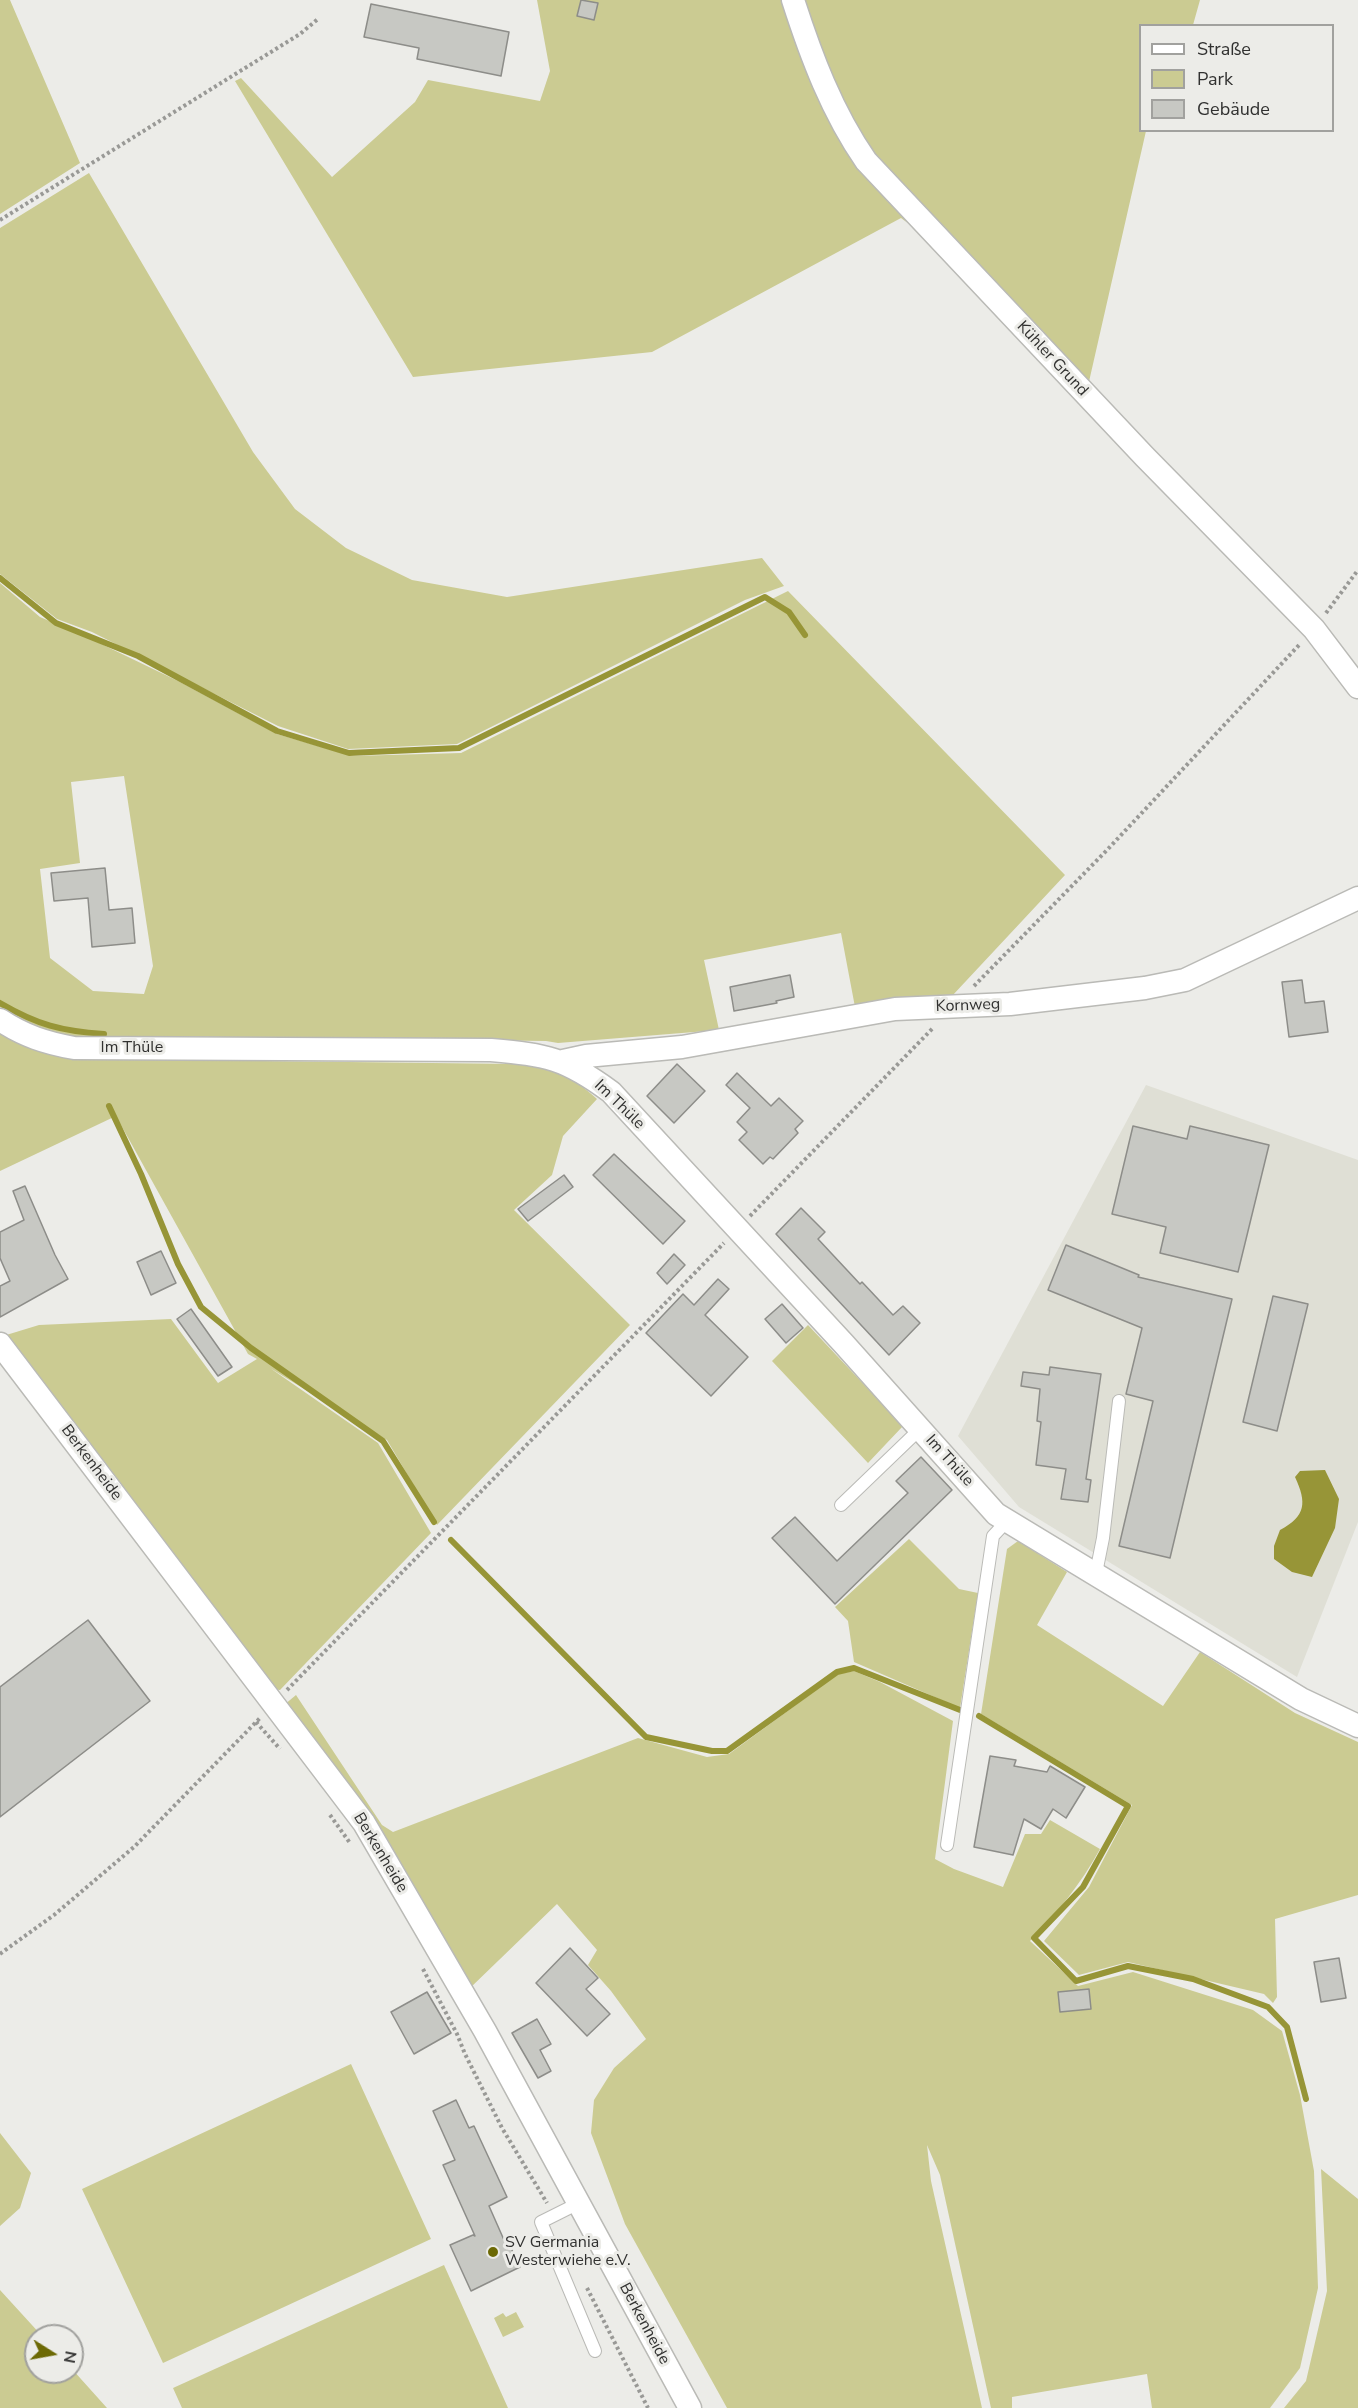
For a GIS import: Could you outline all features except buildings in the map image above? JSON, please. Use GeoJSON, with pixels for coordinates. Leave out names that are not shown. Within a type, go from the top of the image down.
{"type":"FeatureCollection","features":[{"type":"Feature","properties":{"kind":"street","name":"Kühler Grund"},"geometry":{"type":"LineString","coordinates":[[793,0],[808,48],[845,131],[866,161],[1145,458],[1314,629],[1358,687]]}},
{"type":"Feature","properties":{"kind":"street","name":"Kornweg"},"geometry":{"type":"LineString","coordinates":[[562,1061],[586,1056],[682,1047],[895,1009],[1010,1004],[1145,988],[1185,980],[1358,898]]}},
{"type":"Feature","properties":{"kind":"street","name":"Im Thüle"},"geometry":{"type":"LineString","coordinates":[[0,1020],[47,1044],[74,1048],[491,1050],[536,1054],[562,1061],[586,1073],[611,1092],[736,1230],[844,1344],[996,1514],[1301,1699],[1358,1726]]}},
{"type":"Feature","properties":{"kind":"street","name":"Berkenheide"},"geometry":{"type":"LineString","coordinates":[[0,1344],[364,1823],[485,2031],[690,2408]]}},
{"type":"Feature","properties":{"kind":"lane"},"geometry":{"type":"LineString","coordinates":[[1096,1573],[1103,1538],[1119,1401]]}},
{"type":"Feature","properties":{"kind":"lane"},"geometry":{"type":"LineString","coordinates":[[841,1505],[920,1429]]}},
{"type":"Feature","properties":{"kind":"lane"},"geometry":{"type":"LineString","coordinates":[[947,1845],[993,1536],[1007,1521]]}},
{"type":"Feature","properties":{"kind":"lane"},"geometry":{"type":"LineString","coordinates":[[579,2203],[541,2222],[594,2351]]}},
{"type":"Feature","properties":{"kind":"path"},"geometry":{"type":"LineString","coordinates":[[0,220],[300,34],[318,19]]}},
{"type":"Feature","properties":{"kind":"path"},"geometry":{"type":"LineString","coordinates":[[0,1954],[54,1915],[135,1847],[1108,849],[1314,629],[1358,570]]}},
{"type":"Feature","properties":{"kind":"path"},"geometry":{"type":"LineString","coordinates":[[256,1722],[284,1754]]}},
{"type":"Feature","properties":{"kind":"path"},"geometry":{"type":"LineString","coordinates":[[329,1814],[355,1850]]}},
{"type":"Feature","properties":{"kind":"path"},"geometry":{"type":"LineString","coordinates":[[420,1963],[502,2128],[555,2215]]}},
{"type":"Feature","properties":{"kind":"path"},"geometry":{"type":"LineString","coordinates":[[583,2280],[648,2408]]}},
{"type":"Feature","properties":{"kind":"shaded area"},"geometry":{"type":"Polygon","coordinates":[[[1146,1085],[1358,1160],[1358,1522],[1297,1677],[1019,1507],[958,1436],[1146,1085]]]}},
{"type":"Feature","properties":{"kind":"shaded area"},"geometry":{"type":"Polygon","coordinates":[[[1325,1470],[1339,1499],[1335,1528],[1312,1577],[1292,1572],[1274,1559],[1274,1546],[1280,1530],[1295,1519],[1302,1508],[1301,1494],[1295,1477],[1300,1471],[1325,1470]]]}},
{"type":"Feature","properties":{"kind":"green space"},"geometry":{"type":"Polygon","coordinates":[[[0,0],[10,0],[80,163],[0,214],[0,0]]]}},
{"type":"Feature","properties":{"kind":"green space"},"geometry":{"type":"Polygon","coordinates":[[[537,0],[1200,0],[1193,24],[1139,24],[1139,132],[1146,132],[1088,386],[920,232],[901,218],[652,352],[413,377],[235,81],[241,78],[332,177],[415,102],[428,80],[540,101],[550,71],[537,0]]]}},
{"type":"Feature","properties":{"kind":"green space"},"geometry":{"type":"Polygon","coordinates":[[[89,173],[253,452],[295,509],[346,548],[412,580],[507,597],[762,558],[784,586],[745,600],[457,744],[348,749],[278,726],[92,632],[57,619],[0,574],[0,228],[89,173]]]}},
{"type":"Feature","properties":{"kind":"green space"},"geometry":{"type":"Polygon","coordinates":[[[0,583],[40,617],[180,682],[277,734],[352,756],[461,753],[788,591],[1065,875],[952,996],[855,1007],[841,933],[704,960],[719,1030],[558,1043],[145,1036],[96,1039],[46,1033],[0,1007],[0,583]],[[124,776],[71,782],[80,863],[40,869],[50,958],[93,991],[144,994],[153,966],[124,776]]]}},
{"type":"Feature","properties":{"kind":"green space"},"geometry":{"type":"Polygon","coordinates":[[[0,1032],[96,1059],[516,1064],[560,1073],[597,1099],[563,1136],[552,1175],[514,1210],[630,1325],[437,1525],[387,1440],[270,1368],[378,1443],[431,1533],[280,1690],[271,1689],[3,1336],[39,1325],[171,1319],[218,1383],[257,1359],[248,1354],[116,1116],[0,1171],[0,1032]]]}},
{"type":"Feature","properties":{"kind":"green space"},"geometry":{"type":"Polygon","coordinates":[[[808,1325],[903,1426],[868,1463],[772,1361],[808,1325]]]}},
{"type":"Feature","properties":{"kind":"green space"},"geometry":{"type":"Polygon","coordinates":[[[909,1539],[959,1589],[978,1593],[960,1708],[854,1662],[848,1621],[835,1607],[909,1539]]]}},
{"type":"Feature","properties":{"kind":"green space"},"geometry":{"type":"Polygon","coordinates":[[[1018,1541],[1067,1572],[1037,1625],[1163,1706],[1200,1652],[1295,1713],[1358,1742],[1358,1895],[1275,1919],[1277,1997],[1273,2003],[1264,1994],[1128,1962],[1079,1975],[1044,1941],[1089,1887],[1132,1805],[981,1714],[1007,1549],[1018,1541]]]}},
{"type":"Feature","properties":{"kind":"green space"},"geometry":{"type":"Polygon","coordinates":[[[854,1671],[880,1682],[953,1721],[935,1859],[954,1869],[1003,1887],[1025,1834],[1041,1834],[1050,1820],[1100,1849],[1068,1898],[1030,1941],[1078,1986],[1133,1972],[1253,2010],[1282,2031],[1300,2095],[1314,2171],[1318,2288],[1300,2368],[1270,2408],[1152,2408],[1147,2374],[1012,2397],[1012,2408],[991,2408],[940,2175],[927,2145],[931,2181],[982,2408],[727,2408],[625,2224],[591,2133],[594,2100],[614,2068],[646,2039],[611,1991],[588,1965],[597,1950],[557,1904],[469,1989],[284,1705],[296,1695],[382,1825],[393,1832],[638,1738],[707,1757],[729,1754],[838,1674],[854,1671]]]}},
{"type":"Feature","properties":{"kind":"green space"},"geometry":{"type":"Polygon","coordinates":[[[351,2064],[431,2239],[163,2363],[82,2189],[351,2064]]]}},
{"type":"Feature","properties":{"kind":"green space"},"geometry":{"type":"Polygon","coordinates":[[[0,2133],[31,2173],[20,2208],[0,2226],[0,2133]]]}},
{"type":"Feature","properties":{"kind":"green space"},"geometry":{"type":"Polygon","coordinates":[[[1321,2169],[1358,2199],[1358,2408],[1284,2408],[1306,2381],[1327,2291],[1321,2169]]]}},
{"type":"Feature","properties":{"kind":"green space"},"geometry":{"type":"Polygon","coordinates":[[[444,2265],[508,2408],[182,2408],[173,2388],[444,2265]]]}},
{"type":"Feature","properties":{"kind":"green space"},"geometry":{"type":"Polygon","coordinates":[[[0,2290],[31,2324],[24,2324],[24,2384],[84,2382],[107,2408],[0,2408],[0,2290]]]}},
{"type":"Feature","properties":{"kind":"green space"},"geometry":{"type":"Polygon","coordinates":[[[516,2312],[524,2327],[503,2337],[494,2318],[503,2313],[506,2317],[516,2312]]]}},
{"type":"Feature","properties":{"kind":"waterway"},"geometry":{"type":"LineString","coordinates":[[0,578],[56,623],[138,656],[277,731],[349,753],[459,748],[765,597],[789,612],[805,635]]}},
{"type":"Feature","properties":{"kind":"waterway"},"geometry":{"type":"LineString","coordinates":[[0,1003],[26,1017],[50,1026],[104,1034]]}},
{"type":"Feature","properties":{"kind":"waterway"},"geometry":{"type":"LineString","coordinates":[[109,1106],[141,1174],[178,1264],[201,1307],[251,1348],[383,1441],[434,1522]]}},
{"type":"Feature","properties":{"kind":"waterway"},"geometry":{"type":"LineString","coordinates":[[451,1540],[646,1737],[712,1751],[727,1751],[837,1672],[854,1668],[960,1710]]}},
{"type":"Feature","properties":{"kind":"waterway"},"geometry":{"type":"LineString","coordinates":[[979,1716],[1128,1806],[1083,1887],[1034,1938],[1076,1981],[1128,1966],[1193,1979],[1268,2007],[1287,2027],[1306,2099]]}},
{"type":"Feature","properties":{"kind":"place","name":"SV Germania Westerwiehe e.V."},"geometry":{"type":"Point","coordinates":[493,2252]}}]}
